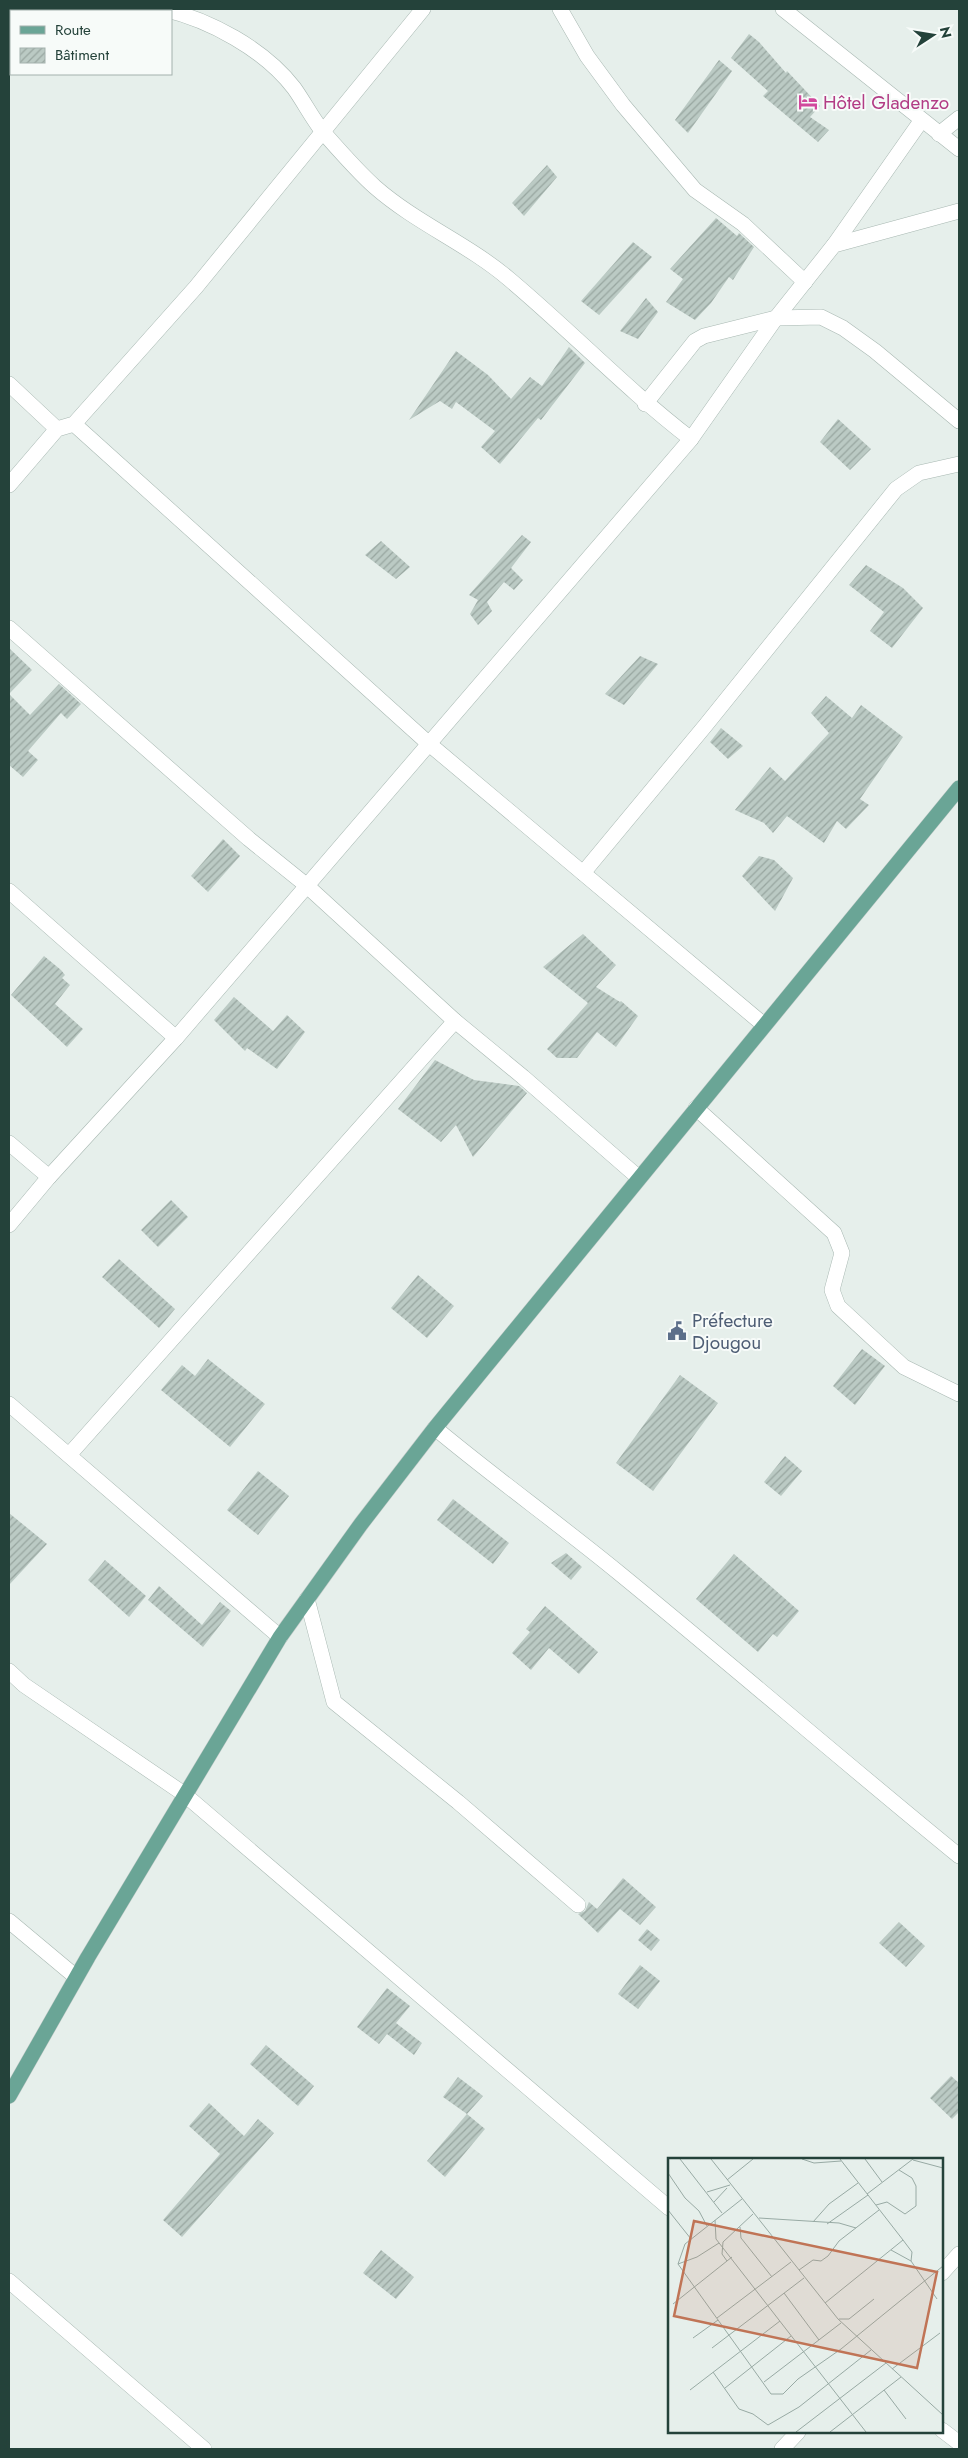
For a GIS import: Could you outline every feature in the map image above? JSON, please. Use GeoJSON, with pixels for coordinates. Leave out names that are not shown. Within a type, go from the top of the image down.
{"type":"FeatureCollection","features":[{"type":"Feature","properties":{"kind":"main road"},"geometry":{"type":"LineString","coordinates":[[9,2096],[76,1977],[184,1794],[280,1637],[306,1599],[435,1428],[959,788]]}},
{"type":"Feature","properties":{"kind":"street"},"geometry":{"type":"LineString","coordinates":[[9,485],[57,429],[74,424],[196,287],[423,9]]}},
{"type":"Feature","properties":{"kind":"street"},"geometry":{"type":"LineString","coordinates":[[560,9],[587,56],[623,105],[695,190],[743,224],[805,282]]}},
{"type":"Feature","properties":{"kind":"street"},"geometry":{"type":"LineString","coordinates":[[785,9],[959,150]]}},
{"type":"Feature","properties":{"kind":"street"},"geometry":{"type":"LineString","coordinates":[[172,11],[185,14],[233,38],[266,59],[293,87],[323,131],[375,187],[407,211],[508,278],[645,404],[691,439]]}},
{"type":"Feature","properties":{"kind":"street"},"geometry":{"type":"LineString","coordinates":[[939,134],[959,118]]}},
{"type":"Feature","properties":{"kind":"street"},"geometry":{"type":"LineString","coordinates":[[9,1225],[49,1177],[176,1038],[428,742],[691,439],[776,318],[834,245],[922,121]]}},
{"type":"Feature","properties":{"kind":"street"},"geometry":{"type":"LineString","coordinates":[[834,245],[959,211]]}},
{"type":"Feature","properties":{"kind":"street"},"geometry":{"type":"LineString","coordinates":[[645,404],[695,342],[712,332],[776,318],[821,317],[844,328],[959,421]]}},
{"type":"Feature","properties":{"kind":"street"},"geometry":{"type":"LineString","coordinates":[[9,384],[57,429]]}},
{"type":"Feature","properties":{"kind":"street"},"geometry":{"type":"LineString","coordinates":[[74,424],[428,742],[764,1025]]}},
{"type":"Feature","properties":{"kind":"street"},"geometry":{"type":"LineString","coordinates":[[583,872],[896,489],[919,473],[959,464]]}},
{"type":"Feature","properties":{"kind":"street"},"geometry":{"type":"LineString","coordinates":[[9,628],[248,839],[306,886],[455,1021],[523,1076],[639,1178]]}},
{"type":"Feature","properties":{"kind":"street"},"geometry":{"type":"LineString","coordinates":[[9,891],[176,1038]]}},
{"type":"Feature","properties":{"kind":"street"},"geometry":{"type":"LineString","coordinates":[[69,1455],[455,1021]]}},
{"type":"Feature","properties":{"kind":"street"},"geometry":{"type":"LineString","coordinates":[[696,1108],[834,1233],[842,1253],[832,1290],[838,1306],[904,1367],[959,1394]]}},
{"type":"Feature","properties":{"kind":"street"},"geometry":{"type":"LineString","coordinates":[[9,1143],[49,1177]]}},
{"type":"Feature","properties":{"kind":"street"},"geometry":{"type":"LineString","coordinates":[[9,1404],[280,1637]]}},
{"type":"Feature","properties":{"kind":"street"},"geometry":{"type":"LineString","coordinates":[[435,1428],[501,1483],[632,1584],[959,1856]]}},
{"type":"Feature","properties":{"kind":"street"},"geometry":{"type":"LineString","coordinates":[[306,1599],[334,1702],[458,1802],[578,1905]]}},
{"type":"Feature","properties":{"kind":"street"},"geometry":{"type":"LineString","coordinates":[[9,1671],[24,1685],[184,1794],[668,2207]]}},
{"type":"Feature","properties":{"kind":"street"},"geometry":{"type":"LineString","coordinates":[[9,1921],[76,1977]]}},
{"type":"Feature","properties":{"kind":"street"},"geometry":{"type":"LineString","coordinates":[[943,2272],[959,2254]]}},
{"type":"Feature","properties":{"kind":"street"},"geometry":{"type":"LineString","coordinates":[[9,2281],[204,2449]]}},
{"type":"Feature","properties":{"kind":"street"},"geometry":{"type":"LineString","coordinates":[[943,2431],[959,2443]]}},
{"type":"Feature","properties":{"kind":"street"},"geometry":{"type":"LineString","coordinates":[[782,2449],[797,2433]]}},
{"type":"Feature","properties":{"kind":"building"},"geometry":{"type":"Polygon","coordinates":[[[749,34],[759,42],[786,73],[787,71],[820,106],[810,117],[829,130],[818,142],[763,96],[768,91],[731,58],[749,34]]]}},
{"type":"Feature","properties":{"kind":"building"},"geometry":{"type":"Polygon","coordinates":[[[719,60],[732,71],[688,133],[675,120],[719,60]]]}},
{"type":"Feature","properties":{"kind":"building"},"geometry":{"type":"Polygon","coordinates":[[[547,165],[557,177],[524,216],[512,203],[547,165]]]}},
{"type":"Feature","properties":{"kind":"building"},"geometry":{"type":"Polygon","coordinates":[[[716,218],[737,236],[739,233],[754,247],[733,280],[729,277],[711,303],[695,320],[666,302],[683,279],[670,269],[716,218]]]}},
{"type":"Feature","properties":{"kind":"building"},"geometry":{"type":"Polygon","coordinates":[[[633,242],[652,257],[599,315],[581,301],[633,242]]]}},
{"type":"Feature","properties":{"kind":"building"},"geometry":{"type":"Polygon","coordinates":[[[646,298],[658,312],[638,339],[620,331],[646,298]]]}},
{"type":"Feature","properties":{"kind":"building"},"geometry":{"type":"Polygon","coordinates":[[[569,347],[585,363],[541,420],[538,418],[500,464],[481,447],[495,431],[456,402],[452,409],[440,401],[409,420],[456,351],[488,375],[511,399],[530,377],[542,386],[569,347]]]}},
{"type":"Feature","properties":{"kind":"building"},"geometry":{"type":"Polygon","coordinates":[[[838,419],[871,449],[850,470],[820,442],[838,419]]]}},
{"type":"Feature","properties":{"kind":"building"},"geometry":{"type":"Polygon","coordinates":[[[522,535],[531,542],[511,568],[523,580],[514,590],[504,582],[487,602],[492,611],[478,625],[470,614],[478,600],[469,595],[522,535]]]}},
{"type":"Feature","properties":{"kind":"building"},"geometry":{"type":"Polygon","coordinates":[[[381,541],[410,567],[396,579],[365,555],[381,541]]]}},
{"type":"Feature","properties":{"kind":"building"},"geometry":{"type":"Polygon","coordinates":[[[866,565],[903,588],[923,608],[892,648],[870,631],[884,612],[849,585],[866,565]]]}},
{"type":"Feature","properties":{"kind":"building"},"geometry":{"type":"Polygon","coordinates":[[[9,648],[32,670],[9,694],[9,648]]]}},
{"type":"Feature","properties":{"kind":"building"},"geometry":{"type":"Polygon","coordinates":[[[640,656],[658,664],[624,705],[605,694],[640,656]]]}},
{"type":"Feature","properties":{"kind":"building"},"geometry":{"type":"Polygon","coordinates":[[[59,684],[81,704],[67,719],[61,713],[28,751],[38,760],[23,777],[9,765],[9,694],[30,715],[59,684]]]}},
{"type":"Feature","properties":{"kind":"building"},"geometry":{"type":"Polygon","coordinates":[[[826,696],[852,718],[861,705],[903,737],[860,799],[869,805],[846,829],[837,821],[824,843],[787,816],[773,833],[764,823],[735,810],[770,767],[785,781],[829,733],[811,713],[826,696]]]}},
{"type":"Feature","properties":{"kind":"building"},"geometry":{"type":"Polygon","coordinates":[[[721,728],[743,746],[728,759],[710,742],[721,728]]]}},
{"type":"Feature","properties":{"kind":"building"},"geometry":{"type":"Polygon","coordinates":[[[223,839],[240,856],[208,892],[191,876],[223,839]]]}},
{"type":"Feature","properties":{"kind":"building"},"geometry":{"type":"Polygon","coordinates":[[[759,856],[774,860],[793,878],[775,911],[742,876],[759,856]]]}},
{"type":"Feature","properties":{"kind":"building"},"geometry":{"type":"Polygon","coordinates":[[[583,934],[616,965],[596,987],[621,1001],[638,1016],[616,1047],[597,1032],[577,1058],[557,1058],[547,1049],[588,1003],[543,967],[583,934]]]}},
{"type":"Feature","properties":{"kind":"building"},"geometry":{"type":"Polygon","coordinates":[[[44,956],[61,970],[65,975],[62,978],[70,985],[55,1004],[83,1029],[67,1047],[11,995],[44,956]]]}},
{"type":"Feature","properties":{"kind":"building"},"geometry":{"type":"Polygon","coordinates":[[[234,997],[273,1031],[287,1015],[305,1032],[277,1069],[247,1048],[245,1051],[214,1020],[234,997]]]}},
{"type":"Feature","properties":{"kind":"building"},"geometry":{"type":"Polygon","coordinates":[[[435,1060],[474,1080],[519,1086],[527,1093],[473,1157],[456,1125],[441,1142],[398,1109],[435,1060]]]}},
{"type":"Feature","properties":{"kind":"building"},"geometry":{"type":"Polygon","coordinates":[[[171,1200],[188,1217],[158,1247],[141,1230],[171,1200]]]}},
{"type":"Feature","properties":{"kind":"building"},"geometry":{"type":"Polygon","coordinates":[[[119,1259],[175,1309],[159,1328],[102,1277],[119,1259]]]}},
{"type":"Feature","properties":{"kind":"building"},"geometry":{"type":"Polygon","coordinates":[[[418,1275],[454,1306],[427,1338],[391,1308],[418,1275]]]}},
{"type":"Feature","properties":{"kind":"building"},"geometry":{"type":"Polygon","coordinates":[[[862,1349],[885,1366],[855,1405],[833,1386],[862,1349]]]}},
{"type":"Feature","properties":{"kind":"building"},"geometry":{"type":"Polygon","coordinates":[[[208,1359],[265,1404],[230,1447],[161,1390],[182,1365],[195,1376],[208,1359]]]}},
{"type":"Feature","properties":{"kind":"building"},"geometry":{"type":"Polygon","coordinates":[[[680,1375],[718,1403],[653,1491],[616,1463],[680,1375]]]}},
{"type":"Feature","properties":{"kind":"building"},"geometry":{"type":"Polygon","coordinates":[[[785,1456],[802,1471],[781,1496],[764,1482],[785,1456]]]}},
{"type":"Feature","properties":{"kind":"building"},"geometry":{"type":"Polygon","coordinates":[[[258,1471],[289,1496],[258,1535],[227,1510],[258,1471]]]}},
{"type":"Feature","properties":{"kind":"building"},"geometry":{"type":"Polygon","coordinates":[[[453,1499],[509,1543],[493,1564],[437,1520],[453,1499]]]}},
{"type":"Feature","properties":{"kind":"building"},"geometry":{"type":"Polygon","coordinates":[[[9,1513],[47,1544],[9,1585],[9,1513]]]}},
{"type":"Feature","properties":{"kind":"building"},"geometry":{"type":"Polygon","coordinates":[[[566,1553],[582,1567],[571,1580],[551,1563],[566,1553]]]}},
{"type":"Feature","properties":{"kind":"building"},"geometry":{"type":"Polygon","coordinates":[[[734,1554],[799,1611],[777,1637],[773,1634],[758,1652],[696,1599],[734,1554]]]}},
{"type":"Feature","properties":{"kind":"building"},"geometry":{"type":"Polygon","coordinates":[[[105,1560],[146,1596],[129,1617],[88,1580],[105,1560]]]}},
{"type":"Feature","properties":{"kind":"building"},"geometry":{"type":"Polygon","coordinates":[[[159,1586],[202,1625],[220,1602],[231,1611],[203,1647],[148,1600],[159,1586]]]}},
{"type":"Feature","properties":{"kind":"building"},"geometry":{"type":"Polygon","coordinates":[[[545,1606],[598,1652],[579,1674],[549,1648],[531,1670],[512,1653],[530,1632],[526,1629],[545,1606]]]}},
{"type":"Feature","properties":{"kind":"building"},"geometry":{"type":"Polygon","coordinates":[[[623,1878],[656,1907],[640,1925],[620,1909],[598,1933],[578,1914],[585,1911],[589,1902],[597,1909],[623,1878]]]}},
{"type":"Feature","properties":{"kind":"building"},"geometry":{"type":"Polygon","coordinates":[[[899,1922],[925,1946],[906,1967],[879,1943],[899,1922]]]}},
{"type":"Feature","properties":{"kind":"building"},"geometry":{"type":"Polygon","coordinates":[[[647,1929],[660,1940],[651,1951],[638,1940],[647,1929]]]}},
{"type":"Feature","properties":{"kind":"building"},"geometry":{"type":"Polygon","coordinates":[[[640,1965],[660,1981],[638,2009],[618,1994],[640,1965]]]}},
{"type":"Feature","properties":{"kind":"building"},"geometry":{"type":"Polygon","coordinates":[[[387,1988],[410,2006],[396,2023],[422,2043],[414,2055],[387,2034],[379,2044],[357,2027],[387,1988]]]}},
{"type":"Feature","properties":{"kind":"building"},"geometry":{"type":"Polygon","coordinates":[[[266,2045],[314,2086],[298,2106],[250,2064],[266,2045]]]}},
{"type":"Feature","properties":{"kind":"building"},"geometry":{"type":"Polygon","coordinates":[[[951,2076],[959,2083],[959,2112],[952,2119],[930,2098],[951,2076]]]}},
{"type":"Feature","properties":{"kind":"building"},"geometry":{"type":"Polygon","coordinates":[[[458,2077],[483,2096],[467,2114],[443,2097],[458,2077]]]}},
{"type":"Feature","properties":{"kind":"building"},"geometry":{"type":"Polygon","coordinates":[[[209,2103],[244,2136],[258,2119],[274,2133],[182,2237],[163,2220],[220,2154],[189,2126],[209,2103]]]}},
{"type":"Feature","properties":{"kind":"building"},"geometry":{"type":"Polygon","coordinates":[[[467,2114],[485,2129],[445,2177],[427,2161],[467,2114]]]}},
{"type":"Feature","properties":{"kind":"building"},"geometry":{"type":"Polygon","coordinates":[[[381,2250],[414,2277],[396,2299],[363,2273],[381,2250]]]}},
{"type":"Feature","properties":{"kind":"place","name":"Hôtel Gladenzo"},"geometry":{"type":"Point","coordinates":[808,102]}},
{"type":"Feature","properties":{"kind":"place","name":"Préfecture Djougou"},"geometry":{"type":"Point","coordinates":[677,1331]}}]}
